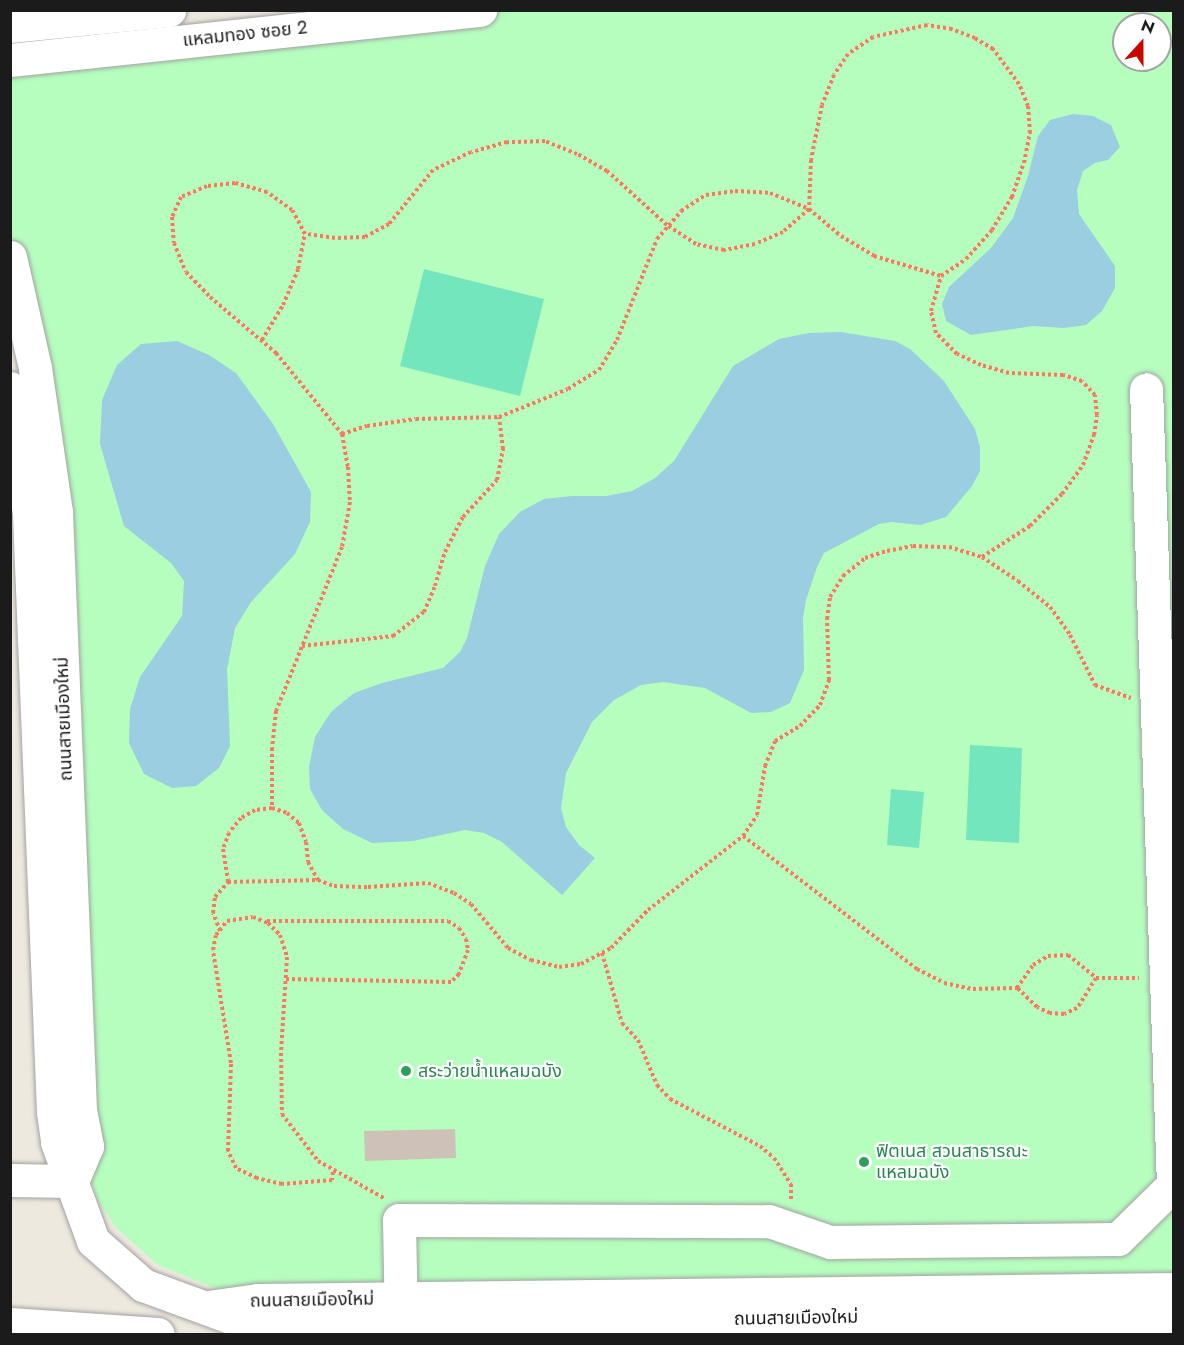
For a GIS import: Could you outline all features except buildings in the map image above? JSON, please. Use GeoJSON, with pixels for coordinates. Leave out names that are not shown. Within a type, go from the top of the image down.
{"type":"FeatureCollection","features":[{"type":"Feature","properties":{"kind":"street","name":"แหลมทอง ซอย 2"},"geometry":{"type":"LineString","coordinates":[[10,26],[169,10]]}},
{"type":"Feature","properties":{"kind":"street","name":"แหลมทอง ซอย 2"},"geometry":{"type":"LineString","coordinates":[[10,60],[480,10]]}},
{"type":"Feature","properties":{"kind":"street","name":"ถนนสายเมืองใหม่"},"geometry":{"type":"LineString","coordinates":[[10,257],[20,390],[56,512],[60,950],[80,1110],[87,1146],[72,1181],[93,1241],[143,1285],[206,1321],[258,1300],[401,1311],[877,1325],[931,1304],[1173,1316]]}},
{"type":"Feature","properties":{"kind":"street"},"geometry":{"type":"LineString","coordinates":[[401,1311],[399,1220],[769,1221],[830,1242],[1118,1239],[1173,1185],[1168,967],[1146,389]]}},
{"type":"Feature","properties":{"kind":"street"},"geometry":{"type":"LineString","coordinates":[[10,1180],[72,1181]]}},
{"type":"Feature","properties":{"kind":"street"},"geometry":{"type":"LineString","coordinates":[[930,1241],[931,1304]]}},
{"type":"Feature","properties":{"kind":"street","name":"ถนนสายเมืองใหม่"},"geometry":{"type":"LineString","coordinates":[[401,1311],[931,1304],[1173,1289]]}},
{"type":"Feature","properties":{"kind":"street"},"geometry":{"type":"LineString","coordinates":[[10,1324],[158,1335]]}},
{"type":"Feature","properties":{"kind":"path"},"geometry":{"type":"LineString","coordinates":[[305,234],[335,238],[365,237],[389,224],[433,170],[471,152],[507,142],[545,141],[577,154],[607,171],[667,225],[696,244],[724,250],[755,244],[783,231],[808,209],[811,160],[822,105],[834,75],[848,54],[873,37],[927,25],[952,29],[975,38],[993,49],[1019,84],[1028,106],[1030,133],[1012,198],[992,230],[966,259],[941,276],[931,311],[936,333],[957,354],[981,365],[1009,373],[1063,375],[1082,381],[1095,395],[1096,415],[1094,435],[1083,465],[1062,494],[1030,526],[982,557]]}},
{"type":"Feature","properties":{"kind":"path"},"geometry":{"type":"LineString","coordinates":[[262,340],[283,305],[298,269],[305,234],[292,210],[267,192],[235,183],[207,186],[181,197],[172,217],[174,243],[186,272],[210,297],[276,353],[342,434],[348,467],[350,502],[342,547],[276,711],[272,748],[272,808]]}},
{"type":"Feature","properties":{"kind":"path"},"geometry":{"type":"LineString","coordinates":[[342,434],[367,426],[416,419],[499,417],[568,389],[599,370],[618,340],[642,272],[667,225],[681,211],[706,195],[735,190],[770,193],[808,209],[841,236],[874,256],[941,276]]}},
{"type":"Feature","properties":{"kind":"path"},"geometry":{"type":"LineString","coordinates":[[301,646],[393,636],[424,612],[445,552],[463,517],[496,480],[502,449],[499,417]]}},
{"type":"Feature","properties":{"kind":"path"},"geometry":{"type":"LineString","coordinates":[[219,931],[213,913],[215,897],[228,882],[318,880],[334,886],[368,887],[428,883],[471,904],[508,948],[531,960],[559,967],[581,964],[602,953],[611,948],[648,910],[692,874],[725,853],[743,836],[757,815],[765,766],[776,741],[800,726],[820,705],[829,681],[827,619],[830,597],[843,576],[864,558],[914,546],[949,547],[982,557],[1018,581],[1050,608],[1070,635],[1095,685],[1157,708]]}},
{"type":"Feature","properties":{"kind":"path"},"geometry":{"type":"LineString","coordinates":[[228,882],[223,849],[229,833],[241,818],[255,810],[272,808],[287,813],[299,823],[306,842],[308,862],[318,880]]}},
{"type":"Feature","properties":{"kind":"path"},"geometry":{"type":"LineString","coordinates":[[743,836],[917,969],[944,983],[973,989],[1017,988],[1036,1007],[1050,1013],[1064,1014],[1077,1008],[1096,978]]}},
{"type":"Feature","properties":{"kind":"path"},"geometry":{"type":"LineString","coordinates":[[333,1172],[332,1180],[282,1184],[256,1178],[236,1168],[228,1151],[231,1063],[213,950],[219,931],[227,921],[240,917],[253,917],[263,921],[280,935],[287,957],[281,1053],[282,1114],[318,1161],[333,1172],[398,1205],[399,1220]]}},
{"type":"Feature","properties":{"kind":"path"},"geometry":{"type":"LineString","coordinates":[[263,921],[448,921],[462,934],[468,950],[459,974],[451,982],[286,979]]}},
{"type":"Feature","properties":{"kind":"path"},"geometry":{"type":"LineString","coordinates":[[602,953],[622,1023],[638,1040],[657,1085],[670,1099],[760,1146],[774,1158],[791,1184],[793,1229]]}},
{"type":"Feature","properties":{"kind":"path"},"geometry":{"type":"LineString","coordinates":[[1017,988],[1033,965],[1048,956],[1068,956],[1096,978],[1168,967]]}},
{"type":"Feature","properties":{"kind":"green space"},"geometry":{"type":"Polygon","coordinates":[[[512,10],[1173,11],[1173,1287],[214,1288],[158,1265],[116,1228],[100,1204],[88,1174],[48,388],[11,236],[10,61],[512,10]]]}},
{"type":"Feature","properties":{"kind":"green space"},"geometry":{"type":"Polygon","coordinates":[[[424,269],[544,299],[520,396],[400,366],[424,269]]]}},
{"type":"Feature","properties":{"kind":"green space"},"geometry":{"type":"Polygon","coordinates":[[[970,745],[1022,748],[1019,843],[966,840],[970,745]]]}},
{"type":"Feature","properties":{"kind":"green space"},"geometry":{"type":"Polygon","coordinates":[[[891,789],[924,792],[919,848],[887,845],[891,789]]]}},
{"type":"Feature","properties":{"kind":"water"},"geometry":{"type":"Polygon","coordinates":[[[1073,114],[1093,116],[1111,125],[1120,147],[1108,160],[1095,163],[1083,171],[1077,190],[1079,214],[1115,266],[1115,288],[1102,311],[1086,325],[1064,328],[1033,326],[971,335],[946,321],[942,304],[949,287],[991,248],[1013,218],[1028,176],[1038,136],[1050,120],[1073,114]]]}},
{"type":"Feature","properties":{"kind":"water"},"geometry":{"type":"Polygon","coordinates":[[[841,332],[895,341],[910,349],[944,381],[975,429],[980,447],[980,471],[972,486],[946,517],[920,525],[891,522],[879,524],[824,553],[806,600],[803,617],[804,670],[790,703],[771,712],[751,713],[705,688],[663,682],[641,685],[614,700],[592,722],[566,773],[561,808],[566,827],[579,845],[595,858],[562,895],[502,842],[484,833],[465,830],[413,841],[372,843],[343,829],[322,810],[310,789],[309,767],[315,737],[331,712],[354,693],[382,683],[443,668],[460,652],[467,638],[485,566],[499,534],[520,512],[544,499],[606,496],[632,491],[655,478],[674,461],[733,366],[779,339],[809,333],[841,332]]]}},
{"type":"Feature","properties":{"kind":"water"},"geometry":{"type":"Polygon","coordinates":[[[177,341],[209,355],[236,373],[273,424],[311,492],[310,522],[295,554],[251,602],[235,628],[227,669],[230,746],[219,768],[196,786],[172,788],[144,774],[129,743],[130,709],[140,677],[182,616],[184,581],[171,563],[124,526],[100,444],[102,400],[117,365],[141,344],[177,341]]]}},
{"type":"Feature","properties":{"kind":"place","name":"สระว่ายน้ำแหลมฉบัง"},"geometry":{"type":"Point","coordinates":[406,1071]}},
{"type":"Feature","properties":{"kind":"place","name":"ฟิตเนส สวนสาธารณะ แหลมฉบัง"},"geometry":{"type":"Point","coordinates":[864,1162]}}]}
